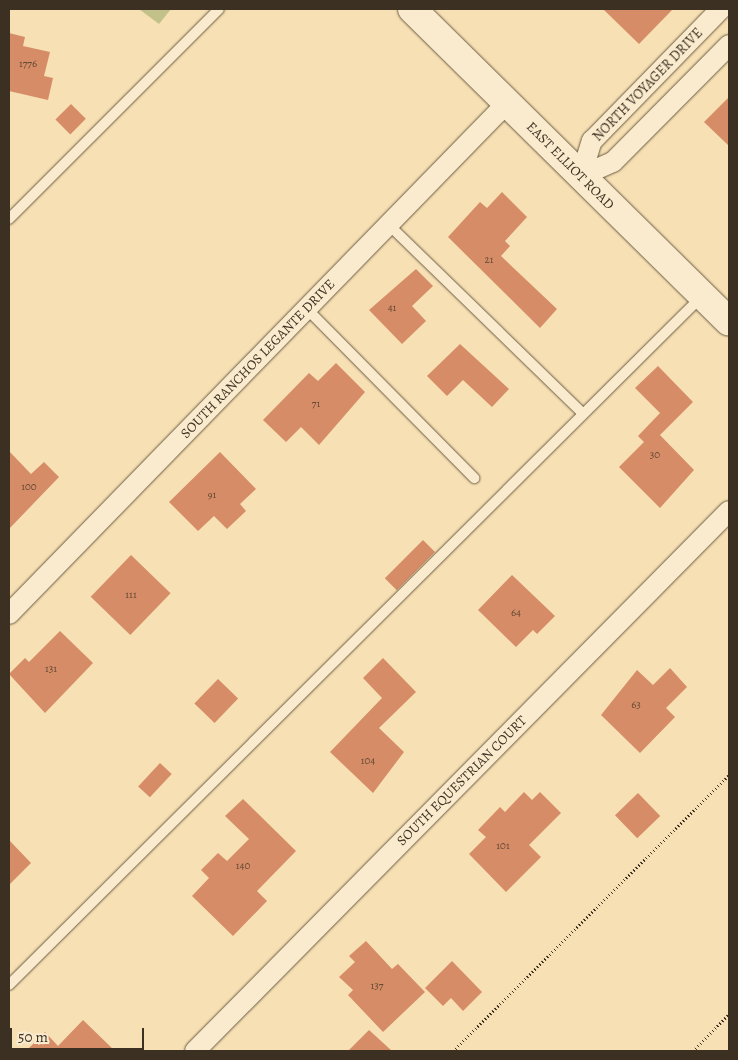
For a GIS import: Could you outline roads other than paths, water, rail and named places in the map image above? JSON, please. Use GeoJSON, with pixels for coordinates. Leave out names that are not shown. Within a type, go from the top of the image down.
{"type":"FeatureCollection","features":[{"type":"Feature","properties":{"kind":"main road","name":"EAST ELLIOT ROAD"},"geometry":{"type":"LineString","coordinates":[[412,9],[729,322]]}},
{"type":"Feature","properties":{"kind":"street","name":"NORTH VOYAGER DRIVE"},"geometry":{"type":"LineString","coordinates":[[581,176],[592,141],[721,9]]}},
{"type":"Feature","properties":{"kind":"street","name":"NORTH VOYAGER DRIVE"},"geometry":{"type":"LineString","coordinates":[[581,176],[613,162],[729,45]]}},
{"type":"Feature","properties":{"kind":"street","name":"SOUTH RANCHOS LEGANTE DRIVE"},"geometry":{"type":"LineString","coordinates":[[9,614],[507,103]]}},
{"type":"Feature","properties":{"kind":"street","name":"SOUTH EQUESTRIAN COURT"},"geometry":{"type":"LineString","coordinates":[[194,1051],[729,511]]}},
{"type":"Feature","properties":{"kind":"lane"},"geometry":{"type":"LineString","coordinates":[[9,219],[219,9]]}},
{"type":"Feature","properties":{"kind":"lane"},"geometry":{"type":"LineString","coordinates":[[389,225],[582,413]]}},
{"type":"Feature","properties":{"kind":"lane"},"geometry":{"type":"LineString","coordinates":[[9,985],[582,413],[702,296]]}},
{"type":"Feature","properties":{"kind":"lane"},"geometry":{"type":"LineString","coordinates":[[307,309],[474,478]]}}]}
